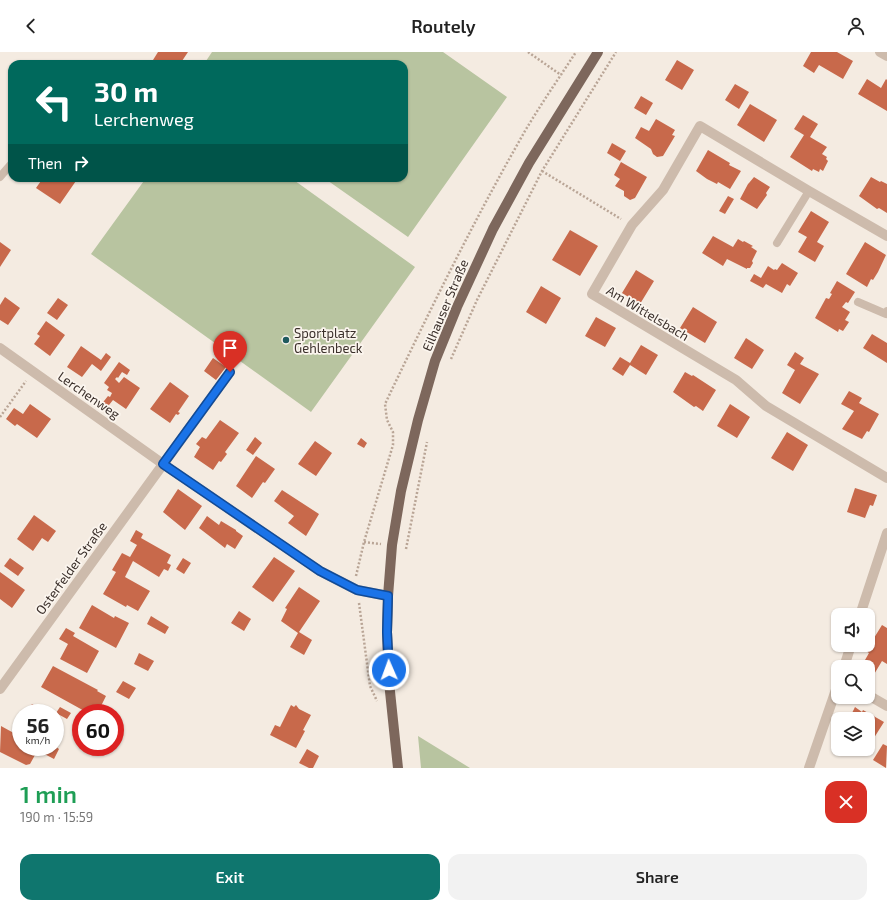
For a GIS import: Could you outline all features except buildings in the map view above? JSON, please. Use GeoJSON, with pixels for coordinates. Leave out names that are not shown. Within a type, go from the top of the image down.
{"type":"FeatureCollection","features":[{"type":"Feature","properties":{"kind":"main road","name":"Eilhauser Straße"},"geometry":{"type":"LineString","coordinates":[[398,768],[389,682],[387,632],[388,596],[392,545],[401,491],[418,420],[435,361],[457,307],[493,229],[529,163],[598,52]]}},
{"type":"Feature","properties":{"kind":"street"},"geometry":{"type":"LineString","coordinates":[[880,52],[887,56]]}},
{"type":"Feature","properties":{"kind":"street","name":"Am Wittelsbach"},"geometry":{"type":"LineString","coordinates":[[887,236],[808,191],[700,126],[663,190],[632,225],[592,294],[736,380],[766,406],[887,478]]}},
{"type":"Feature","properties":{"kind":"street","name":"Lerchenweg"},"geometry":{"type":"LineString","coordinates":[[0,348],[163,464],[320,571],[357,590],[388,596]]}},
{"type":"Feature","properties":{"kind":"street"},"geometry":{"type":"LineString","coordinates":[[163,464],[230,372]]}},
{"type":"Feature","properties":{"kind":"street","name":"Osterfelder Straße"},"geometry":{"type":"LineString","coordinates":[[0,689],[163,464]]}},
{"type":"Feature","properties":{"kind":"street"},"geometry":{"type":"LineString","coordinates":[[862,608],[887,533]]}},
{"type":"Feature","properties":{"kind":"street"},"geometry":{"type":"LineString","coordinates":[[875,699],[887,706]]}},
{"type":"Feature","properties":{"kind":"street"},"geometry":{"type":"LineString","coordinates":[[809,768],[831,704]]}},
{"type":"Feature","properties":{"kind":"lane"},"geometry":{"type":"LineString","coordinates":[[0,177],[8,168]]}},
{"type":"Feature","properties":{"kind":"lane"},"geometry":{"type":"LineString","coordinates":[[777,243],[808,191]]}},
{"type":"Feature","properties":{"kind":"lane"},"geometry":{"type":"LineString","coordinates":[[858,302],[886,314],[887,311]]}},
{"type":"Feature","properties":{"kind":"path"},"geometry":{"type":"LineString","coordinates":[[528,52],[561,75]]}},
{"type":"Feature","properties":{"kind":"path"},"geometry":{"type":"LineString","coordinates":[[450,363],[477,300],[542,171],[616,52]]}},
{"type":"Feature","properties":{"kind":"path"},"geometry":{"type":"LineString","coordinates":[[542,171],[632,225]]}},
{"type":"Feature","properties":{"kind":"path"},"geometry":{"type":"LineString","coordinates":[[0,417],[34,371]]}},
{"type":"Feature","properties":{"kind":"path"},"geometry":{"type":"LineString","coordinates":[[404,554],[428,437]]}},
{"type":"Feature","properties":{"kind":"green space"},"geometry":{"type":"Polygon","coordinates":[[[212,52],[443,52],[507,97],[408,237],[330,182],[408,182],[408,60],[207,60],[212,52]]]}},
{"type":"Feature","properties":{"kind":"green space","name":"Sportplatz Gehlenbeck"},"geometry":{"type":"Polygon","coordinates":[[[143,182],[297,182],[415,267],[311,412],[91,254],[143,182]]]}},
{"type":"Feature","properties":{"kind":"green space"},"geometry":{"type":"Polygon","coordinates":[[[418,736],[470,768],[421,768],[418,736]]]}},
{"type":"Feature","properties":{"kind":"place","name":"Sportplatz Gehlenbeck"},"geometry":{"type":"Point","coordinates":[286,340]}},
{"type":"Feature","properties":{"kind":"route"},"geometry":{"type":"LineString","coordinates":[[230,372],[163,464],[320,571],[357,590],[366,593],[388,596],[387,632],[389,670]]}}]}
